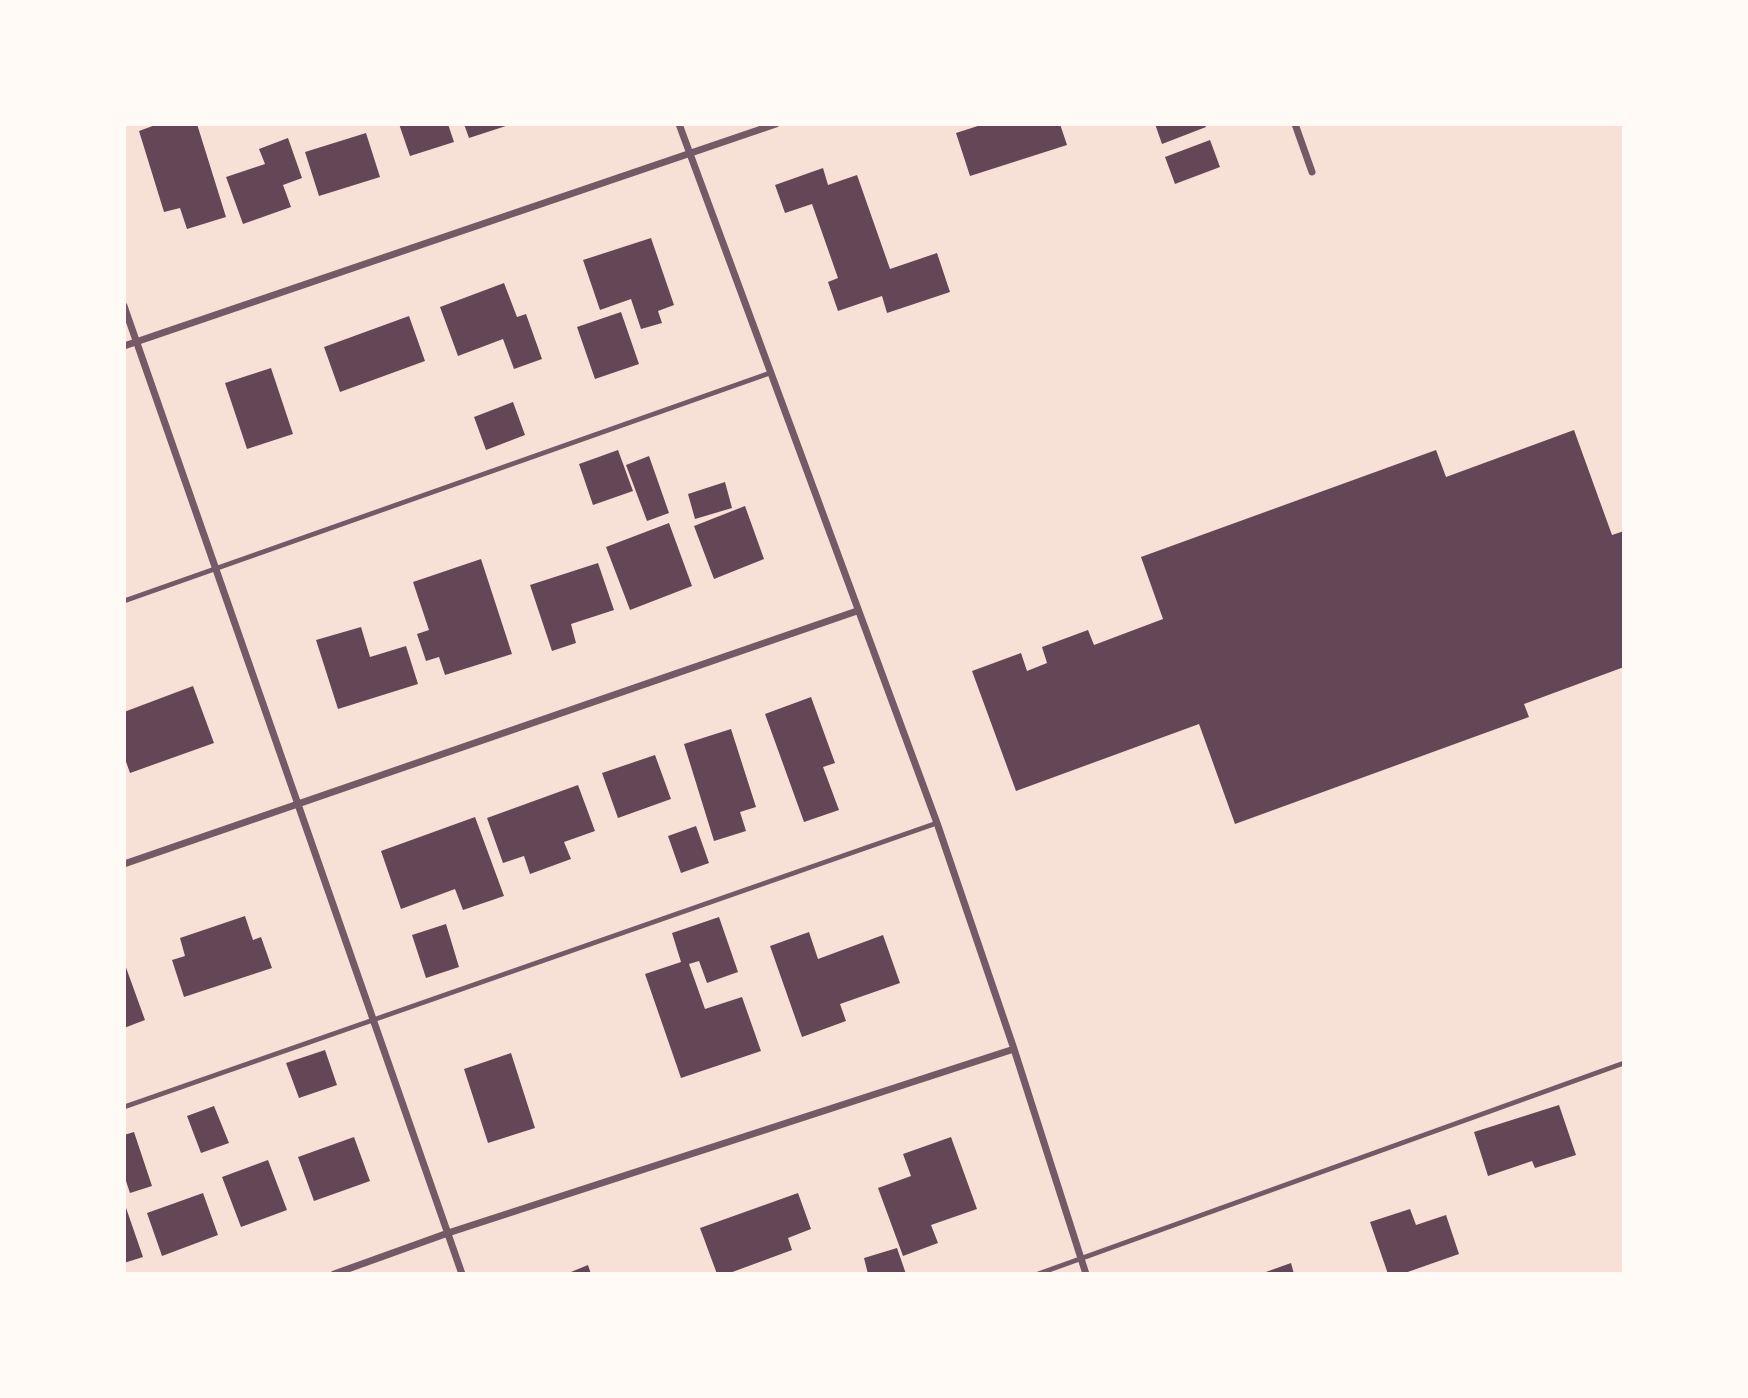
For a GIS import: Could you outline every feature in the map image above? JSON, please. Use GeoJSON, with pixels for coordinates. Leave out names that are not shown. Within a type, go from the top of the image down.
{"type":"FeatureCollection","features":[{"type":"Feature","properties":{"kind":"street"},"geometry":{"type":"LineString","coordinates":[[679,124],[937,823],[1014,1049],[1086,1274]]}},
{"type":"Feature","properties":{"kind":"street"},"geometry":{"type":"LineString","coordinates":[[124,346],[776,124]]}},
{"type":"Feature","properties":{"kind":"street"},"geometry":{"type":"LineString","coordinates":[[1295,124],[1312,172]]}},
{"type":"Feature","properties":{"kind":"street"},"geometry":{"type":"LineString","coordinates":[[124,306],[462,1274]]}},
{"type":"Feature","properties":{"kind":"street"},"geometry":{"type":"LineString","coordinates":[[124,864],[857,611]]}},
{"type":"Feature","properties":{"kind":"street"},"geometry":{"type":"LineString","coordinates":[[334,1274],[447,1233],[1014,1049]]}},
{"type":"Feature","properties":{"kind":"lane"},"geometry":{"type":"LineString","coordinates":[[124,601],[770,373]]}},
{"type":"Feature","properties":{"kind":"lane"},"geometry":{"type":"LineString","coordinates":[[124,1107],[937,823]]}},
{"type":"Feature","properties":{"kind":"lane"},"geometry":{"type":"LineString","coordinates":[[1038,1274],[1624,1063]]}},
{"type":"Feature","properties":{"kind":"building"},"geometry":{"type":"Polygon","coordinates":[[[158,124],[197,124],[226,217],[187,229],[180,208],[164,212],[139,131],[158,124]]]}},
{"type":"Feature","properties":{"kind":"building"},"geometry":{"type":"Polygon","coordinates":[[[399,124],[448,124],[454,142],[410,156],[399,124]]]}},
{"type":"Feature","properties":{"kind":"building"},"geometry":{"type":"Polygon","coordinates":[[[464,124],[509,124],[509,125],[469,138],[464,124]]]}},
{"type":"Feature","properties":{"kind":"building"},"geometry":{"type":"Polygon","coordinates":[[[984,124],[1060,124],[1067,145],[970,176],[956,133],[984,124]]]}},
{"type":"Feature","properties":{"kind":"building"},"geometry":{"type":"Polygon","coordinates":[[[1155,124],[1205,124],[1206,127],[1162,144],[1155,124]]]}},
{"type":"Feature","properties":{"kind":"building"},"geometry":{"type":"Polygon","coordinates":[[[366,133],[380,177],[319,196],[305,152],[366,133]]]}},
{"type":"Feature","properties":{"kind":"building"},"geometry":{"type":"Polygon","coordinates":[[[288,138],[302,178],[283,185],[291,207],[243,224],[226,177],[265,164],[259,149],[288,138]]]}},
{"type":"Feature","properties":{"kind":"building"},"geometry":{"type":"Polygon","coordinates":[[[1210,140],[1220,167],[1175,184],[1165,157],[1210,140]]]}},
{"type":"Feature","properties":{"kind":"building"},"geometry":{"type":"Polygon","coordinates":[[[823,168],[828,185],[857,175],[890,269],[937,253],[950,292],[887,313],[882,296],[838,311],[828,282],[838,278],[812,204],[785,213],[775,185],[823,168]]]}},
{"type":"Feature","properties":{"kind":"building"},"geometry":{"type":"Polygon","coordinates":[[[651,238],[674,305],[658,311],[662,323],[641,329],[631,299],[600,310],[583,260],[651,238]]]}},
{"type":"Feature","properties":{"kind":"building"},"geometry":{"type":"Polygon","coordinates":[[[504,283],[517,317],[526,314],[542,359],[514,369],[503,339],[458,356],[440,307],[504,283]]]}},
{"type":"Feature","properties":{"kind":"building"},"geometry":{"type":"Polygon","coordinates":[[[621,312],[639,364],[595,379],[577,327],[621,312]]]}},
{"type":"Feature","properties":{"kind":"building"},"geometry":{"type":"Polygon","coordinates":[[[409,316],[425,361],[340,392],[324,347],[409,316]]]}},
{"type":"Feature","properties":{"kind":"building"},"geometry":{"type":"Polygon","coordinates":[[[271,368],[293,434],[247,449],[225,383],[271,368]]]}},
{"type":"Feature","properties":{"kind":"building"},"geometry":{"type":"Polygon","coordinates":[[[513,402],[525,435],[486,450],[474,417],[513,402]]]}},
{"type":"Feature","properties":{"kind":"building"},"geometry":{"type":"Polygon","coordinates":[[[1574,430],[1612,535],[1624,531],[1624,667],[1524,704],[1529,717],[1235,824],[1199,724],[1016,791],[972,671],[1021,653],[1027,671],[1047,663],[1042,647],[1088,630],[1094,645],[1163,619],[1141,557],[1436,450],[1446,477],[1574,430]]]}},
{"type":"Feature","properties":{"kind":"building"},"geometry":{"type":"Polygon","coordinates":[[[618,450],[633,491],[593,505],[579,464],[618,450]]]}},
{"type":"Feature","properties":{"kind":"building"},"geometry":{"type":"Polygon","coordinates":[[[649,456],[669,513],[647,521],[626,465],[649,456]]]}},
{"type":"Feature","properties":{"kind":"building"},"geometry":{"type":"Polygon","coordinates":[[[725,482],[732,508],[695,519],[688,494],[725,482]]]}},
{"type":"Feature","properties":{"kind":"building"},"geometry":{"type":"Polygon","coordinates":[[[745,506],[764,559],[714,579],[694,526],[745,506]]]}},
{"type":"Feature","properties":{"kind":"building"},"geometry":{"type":"Polygon","coordinates":[[[669,523],[692,586],[630,610],[606,547],[669,523]]]}},
{"type":"Feature","properties":{"kind":"building"},"geometry":{"type":"Polygon","coordinates":[[[481,559],[512,654],[445,675],[439,657],[426,661],[417,634],[429,630],[413,582],[481,559]]]}},
{"type":"Feature","properties":{"kind":"building"},"geometry":{"type":"Polygon","coordinates":[[[598,563],[614,610],[571,624],[576,643],[552,651],[530,585],[598,563]]]}},
{"type":"Feature","properties":{"kind":"building"},"geometry":{"type":"Polygon","coordinates":[[[361,627],[370,657],[406,646],[418,684],[338,709],[316,640],[361,627]]]}},
{"type":"Feature","properties":{"kind":"building"},"geometry":{"type":"Polygon","coordinates":[[[193,686],[214,743],[130,773],[124,756],[124,712],[193,686]]]}},
{"type":"Feature","properties":{"kind":"building"},"geometry":{"type":"Polygon","coordinates":[[[811,697],[835,763],[823,767],[839,810],[804,822],[765,714],[811,697]]]}},
{"type":"Feature","properties":{"kind":"building"},"geometry":{"type":"Polygon","coordinates":[[[731,729],[756,807],[740,812],[746,831],[714,841],[684,744],[731,729]]]}},
{"type":"Feature","properties":{"kind":"building"},"geometry":{"type":"Polygon","coordinates":[[[655,755],[671,799],[618,818],[602,773],[655,755]]]}},
{"type":"Feature","properties":{"kind":"building"},"geometry":{"type":"Polygon","coordinates":[[[578,785],[595,831],[564,842],[571,859],[530,874],[524,856],[503,863],[487,818],[578,785]]]}},
{"type":"Feature","properties":{"kind":"building"},"geometry":{"type":"Polygon","coordinates":[[[475,817],[504,896],[463,910],[455,889],[401,909],[381,851],[475,817]]]}},
{"type":"Feature","properties":{"kind":"building"},"geometry":{"type":"Polygon","coordinates":[[[696,826],[709,863],[681,873],[668,836],[696,826]]]}},
{"type":"Feature","properties":{"kind":"building"},"geometry":{"type":"Polygon","coordinates":[[[245,916],[253,940],[261,937],[272,968],[184,997],[172,960],[185,956],[180,938],[245,916]]]}},
{"type":"Feature","properties":{"kind":"building"},"geometry":{"type":"Polygon","coordinates":[[[719,917],[738,972],[707,983],[699,961],[689,964],[705,1009],[742,997],[761,1051],[681,1078],[645,974],[681,962],[672,933],[719,917]]]}},
{"type":"Feature","properties":{"kind":"building"},"geometry":{"type":"Polygon","coordinates":[[[446,924],[459,967],[426,978],[412,935],[446,924]]]}},
{"type":"Feature","properties":{"kind":"building"},"geometry":{"type":"Polygon","coordinates":[[[809,932],[818,959],[883,935],[900,983],[840,1004],[846,1021],[802,1037],[770,946],[809,932]]]}},
{"type":"Feature","properties":{"kind":"building"},"geometry":{"type":"Polygon","coordinates":[[[124,962],[145,1020],[124,1028],[124,962]]]}},
{"type":"Feature","properties":{"kind":"building"},"geometry":{"type":"Polygon","coordinates":[[[325,1050],[337,1085],[299,1098],[286,1063],[325,1050]]]}},
{"type":"Feature","properties":{"kind":"building"},"geometry":{"type":"Polygon","coordinates":[[[511,1053],[535,1128],[488,1143],[464,1069],[511,1053]]]}},
{"type":"Feature","properties":{"kind":"building"},"geometry":{"type":"Polygon","coordinates":[[[1559,1105],[1576,1155],[1535,1168],[1532,1161],[1488,1176],[1474,1132],[1559,1105]]]}},
{"type":"Feature","properties":{"kind":"building"},"geometry":{"type":"Polygon","coordinates":[[[214,1106],[229,1143],[201,1153],[187,1116],[214,1106]]]}},
{"type":"Feature","properties":{"kind":"building"},"geometry":{"type":"Polygon","coordinates":[[[134,1132],[152,1186],[130,1193],[124,1175],[124,1135],[134,1132]]]}},
{"type":"Feature","properties":{"kind":"building"},"geometry":{"type":"Polygon","coordinates":[[[354,1137],[370,1181],[314,1201],[298,1157],[354,1137]]]}},
{"type":"Feature","properties":{"kind":"building"},"geometry":{"type":"Polygon","coordinates":[[[951,1137],[977,1209],[931,1225],[938,1243],[903,1256],[878,1188],[911,1176],[903,1154],[951,1137]]]}},
{"type":"Feature","properties":{"kind":"building"},"geometry":{"type":"Polygon","coordinates":[[[268,1160],[287,1210],[241,1227],[222,1177],[268,1160]]]}},
{"type":"Feature","properties":{"kind":"building"},"geometry":{"type":"Polygon","coordinates":[[[203,1193],[218,1235],[162,1256],[147,1213],[203,1193]]]}},
{"type":"Feature","properties":{"kind":"building"},"geometry":{"type":"Polygon","coordinates":[[[798,1193],[811,1229],[788,1238],[792,1250],[727,1274],[717,1274],[700,1228],[798,1193]]]}},
{"type":"Feature","properties":{"kind":"building"},"geometry":{"type":"Polygon","coordinates":[[[124,1202],[143,1257],[124,1263],[124,1202]]]}},
{"type":"Feature","properties":{"kind":"building"},"geometry":{"type":"Polygon","coordinates":[[[1410,1209],[1416,1225],[1446,1215],[1459,1254],[1402,1274],[1388,1274],[1370,1222],[1410,1209]]]}},
{"type":"Feature","properties":{"kind":"building"},"geometry":{"type":"Polygon","coordinates":[[[897,1248],[906,1274],[868,1274],[864,1258],[897,1248]]]}},
{"type":"Feature","properties":{"kind":"building"},"geometry":{"type":"Polygon","coordinates":[[[1291,1263],[1294,1274],[1263,1273],[1291,1263]]]}},
{"type":"Feature","properties":{"kind":"building"},"geometry":{"type":"Polygon","coordinates":[[[588,1265],[591,1274],[566,1274],[588,1265]]]}}]}
